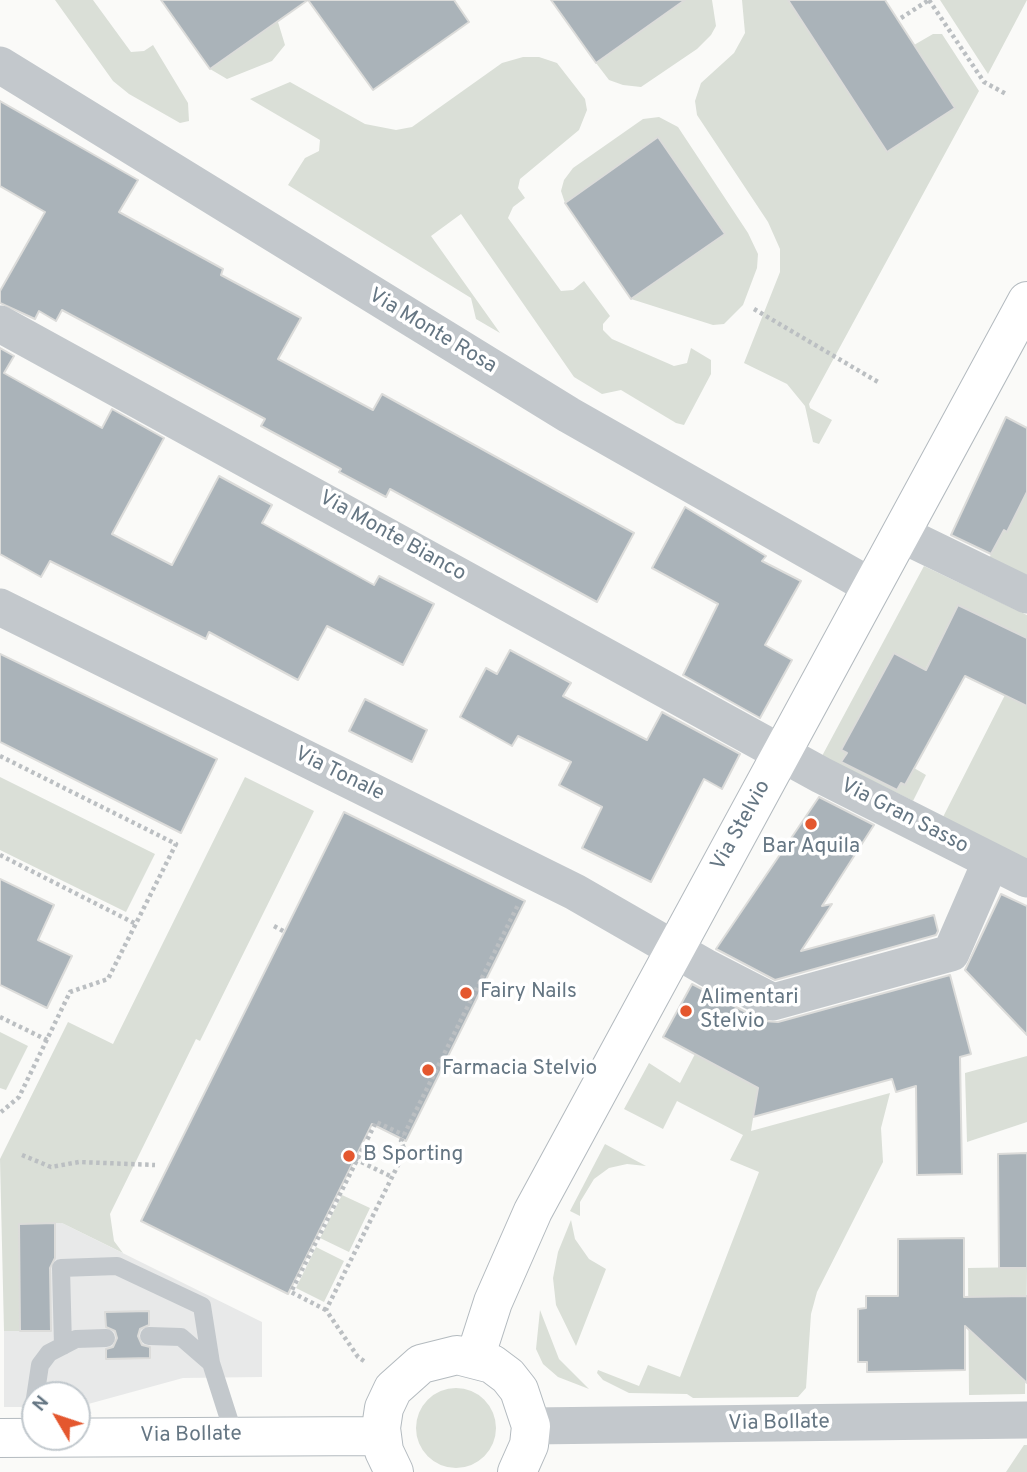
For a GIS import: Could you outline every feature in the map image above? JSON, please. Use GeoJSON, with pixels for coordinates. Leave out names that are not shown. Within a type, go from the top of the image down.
{"type":"FeatureCollection","features":[{"type":"Feature","properties":{"kind":"street","name":"Via Monte Rosa"},"geometry":{"type":"LineString","coordinates":[[0,65],[569,415],[872,587]]}},
{"type":"Feature","properties":{"kind":"street","name":"Via Stelvio"},"geometry":{"type":"LineString","coordinates":[[474,1357],[493,1303],[533,1211],[1027,301]]}},
{"type":"Feature","properties":{"kind":"street","name":"Via Monte Bianco"},"geometry":{"type":"LineString","coordinates":[[0,324],[782,752]]}},
{"type":"Feature","properties":{"kind":"street"},"geometry":{"type":"LineString","coordinates":[[901,534],[1027,595]]}},
{"type":"Feature","properties":{"kind":"street","name":"Via Tonale"},"geometry":{"type":"LineString","coordinates":[[0,607],[575,892],[773,1002],[945,956],[953,949],[991,861]]}},
{"type":"Feature","properties":{"kind":"street","name":"Via Gran Sasso"},"geometry":{"type":"LineString","coordinates":[[782,752],[1027,879]]}},
{"type":"Feature","properties":{"kind":"street"},"geometry":{"type":"LineString","coordinates":[[394,1472],[382,1436],[384,1408],[393,1390],[406,1374],[438,1358],[474,1357],[492,1364],[508,1376],[519,1390],[531,1426],[526,1454],[517,1472]]}},
{"type":"Feature","properties":{"kind":"street","name":"Via Bollate"},"geometry":{"type":"LineString","coordinates":[[531,1426],[1027,1420]]}},
{"type":"Feature","properties":{"kind":"street","name":"Via Bollate"},"geometry":{"type":"LineString","coordinates":[[15,1438],[382,1436]]}},
{"type":"Feature","properties":{"kind":"lane"},"geometry":{"type":"LineString","coordinates":[[63,1346],[61,1268],[117,1266],[202,1306],[211,1363],[234,1435]]}},
{"type":"Feature","properties":{"kind":"lane"},"geometry":{"type":"LineString","coordinates":[[149,1336],[181,1337],[211,1363]]}},
{"type":"Feature","properties":{"kind":"lane"},"geometry":{"type":"LineString","coordinates":[[15,1438],[40,1365],[49,1353],[76,1339],[106,1338]]}},
{"type":"Feature","properties":{"kind":"path"},"geometry":{"type":"LineString","coordinates":[[901,18],[929,0],[984,82],[1008,95]]}},
{"type":"Feature","properties":{"kind":"path"},"geometry":{"type":"LineString","coordinates":[[754,309],[878,383]]}},
{"type":"Feature","properties":{"kind":"path"},"geometry":{"type":"LineString","coordinates":[[0,756],[176,844],[108,979],[70,992],[19,1097],[1,1112]]}},
{"type":"Feature","properties":{"kind":"path"},"geometry":{"type":"LineString","coordinates":[[0,855],[136,924]]}},
{"type":"Feature","properties":{"kind":"path"},"geometry":{"type":"LineString","coordinates":[[326,1310],[405,1151],[401,1141],[521,899]]}},
{"type":"Feature","properties":{"kind":"path"},"geometry":{"type":"LineString","coordinates":[[274,926],[285,932]]}},
{"type":"Feature","properties":{"kind":"path"},"geometry":{"type":"LineString","coordinates":[[0,1017],[47,1040]]}},
{"type":"Feature","properties":{"kind":"path"},"geometry":{"type":"LineString","coordinates":[[364,1361],[358,1357],[326,1310],[291,1292],[376,1122],[404,1135]]}},
{"type":"Feature","properties":{"kind":"path"},"geometry":{"type":"LineString","coordinates":[[22,1155],[51,1167],[79,1162],[155,1165]]}},
{"type":"Feature","properties":{"kind":"path"},"geometry":{"type":"LineString","coordinates":[[356,1159],[392,1177]]}},
{"type":"Feature","properties":{"kind":"shaded area"},"geometry":{"type":"Polygon","coordinates":[[[55,0],[93,0],[131,52],[144,51],[153,45],[188,103],[189,121],[180,123],[129,94],[113,81],[55,0]]]}},
{"type":"Feature","properties":{"kind":"shaded area"},"geometry":{"type":"Polygon","coordinates":[[[685,0],[712,0],[716,26],[711,35],[697,49],[641,87],[609,80],[596,63],[685,0]]]}},
{"type":"Feature","properties":{"kind":"shaded area"},"geometry":{"type":"Polygon","coordinates":[[[742,0],[788,0],[887,152],[955,108],[914,45],[933,34],[942,34],[979,91],[809,404],[810,408],[832,420],[819,444],[813,442],[805,406],[787,384],[744,363],[780,272],[780,249],[768,222],[697,115],[695,101],[701,83],[734,53],[745,33],[742,0]]]}},
{"type":"Feature","properties":{"kind":"shaded area"},"geometry":{"type":"Polygon","coordinates":[[[940,0],[1027,0],[988,74],[940,0]]]}},
{"type":"Feature","properties":{"kind":"shaded area"},"geometry":{"type":"Polygon","coordinates":[[[274,9],[285,45],[272,61],[227,79],[210,69],[275,23],[274,9]]]}},
{"type":"Feature","properties":{"kind":"shaded area"},"geometry":{"type":"Polygon","coordinates":[[[523,57],[539,57],[557,63],[585,99],[587,110],[579,130],[520,179],[518,188],[525,198],[513,207],[508,218],[561,291],[573,290],[584,281],[610,316],[603,324],[603,330],[612,339],[674,366],[687,363],[691,348],[711,360],[711,374],[684,425],[676,423],[621,390],[602,394],[574,377],[461,214],[431,236],[500,333],[476,319],[471,298],[288,185],[305,158],[319,151],[320,140],[250,99],[290,82],[365,124],[396,130],[412,127],[502,63],[523,57]]]}},
{"type":"Feature","properties":{"kind":"shaded area"},"geometry":{"type":"Polygon","coordinates":[[[659,117],[678,127],[748,233],[758,254],[757,268],[743,305],[724,324],[713,325],[631,299],[725,234],[658,137],[565,203],[561,191],[564,180],[573,168],[643,119],[659,117]]]}},
{"type":"Feature","properties":{"kind":"shaded area"},"geometry":{"type":"Polygon","coordinates":[[[1027,492],[1027,576],[989,558],[1004,531],[1007,532],[1027,492]]]}},
{"type":"Feature","properties":{"kind":"shaded area"},"geometry":{"type":"Polygon","coordinates":[[[924,566],[1027,615],[1027,638],[958,605],[925,670],[894,653],[841,750],[905,785],[914,768],[926,775],[913,801],[822,756],[924,566]]]}},
{"type":"Feature","properties":{"kind":"shaded area"},"geometry":{"type":"Polygon","coordinates":[[[1005,695],[1027,706],[1027,860],[943,817],[1005,695]]]}},
{"type":"Feature","properties":{"kind":"shaded area"},"geometry":{"type":"Polygon","coordinates":[[[0,777],[155,854],[126,912],[0,850],[0,777]]]}},
{"type":"Feature","properties":{"kind":"shaded area"},"geometry":{"type":"Polygon","coordinates":[[[245,777],[314,811],[200,1041],[196,1039],[110,1214],[114,1241],[123,1253],[62,1223],[19,1224],[20,1331],[4,1331],[0,1159],[68,1022],[113,1044],[245,777]]]}},
{"type":"Feature","properties":{"kind":"shaded area"},"geometry":{"type":"Polygon","coordinates":[[[760,1012],[769,1017],[751,1131],[890,1093],[881,1128],[883,1162],[817,1292],[811,1314],[806,1388],[798,1397],[693,1398],[687,1394],[629,1393],[603,1380],[597,1373],[598,1370],[639,1386],[648,1365],[680,1377],[759,1172],[730,1160],[743,1135],[677,1101],[663,1129],[624,1109],[649,1063],[680,1083],[695,1054],[727,1071],[760,1012]]]}},
{"type":"Feature","properties":{"kind":"shaded area"},"geometry":{"type":"Polygon","coordinates":[[[0,1032],[28,1046],[6,1090],[0,1088],[0,1032]]]}},
{"type":"Feature","properties":{"kind":"shaded area"},"geometry":{"type":"Polygon","coordinates":[[[1027,1056],[1027,1122],[967,1142],[965,1073],[1027,1056]]]}},
{"type":"Feature","properties":{"kind":"shaded area"},"geometry":{"type":"Polygon","coordinates":[[[605,1144],[646,1166],[627,1164],[609,1168],[594,1179],[580,1202],[580,1216],[570,1211],[605,1144]]]}},
{"type":"Feature","properties":{"kind":"shaded area"},"geometry":{"type":"Polygon","coordinates":[[[342,1195],[370,1208],[349,1252],[320,1238],[342,1195]]]}},
{"type":"Feature","properties":{"kind":"shaded area"},"geometry":{"type":"Polygon","coordinates":[[[571,1220],[575,1239],[589,1259],[606,1269],[576,1346],[556,1305],[553,1278],[558,1252],[571,1220]]]}},
{"type":"Feature","properties":{"kind":"shaded area"},"geometry":{"type":"Polygon","coordinates":[[[62,1223],[262,1322],[262,1377],[183,1378],[91,1403],[91,1381],[21,1381],[21,1407],[4,1407],[4,1331],[20,1331],[19,1224],[62,1223]]]}},
{"type":"Feature","properties":{"kind":"shaded area"},"geometry":{"type":"Polygon","coordinates":[[[316,1247],[344,1261],[324,1302],[296,1288],[316,1247]]]}},
{"type":"Feature","properties":{"kind":"shaded area"},"geometry":{"type":"Polygon","coordinates":[[[1027,1267],[1025,1394],[969,1395],[968,1268],[1027,1267]]]}},
{"type":"Feature","properties":{"kind":"shaded area"},"geometry":{"type":"Polygon","coordinates":[[[540,1310],[559,1359],[589,1389],[558,1377],[543,1364],[536,1349],[540,1310]]]}},
{"type":"Feature","properties":{"kind":"shaded area"},"geometry":{"type":"Polygon","coordinates":[[[456,1388],[471,1391],[484,1400],[493,1413],[496,1428],[493,1443],[484,1456],[471,1465],[456,1468],[441,1465],[428,1456],[419,1443],[416,1428],[419,1413],[428,1400],[441,1391],[456,1388]]]}},
{"type":"Feature","properties":{"kind":"shaded area"},"geometry":{"type":"Polygon","coordinates":[[[1024,1445],[1027,1445],[1027,1472],[1006,1472],[1024,1445]]]}},
{"type":"Feature","properties":{"kind":"building"},"geometry":{"type":"Polygon","coordinates":[[[161,0],[308,0],[210,69],[161,0]]]}},
{"type":"Feature","properties":{"kind":"building"},"geometry":{"type":"Polygon","coordinates":[[[308,0],[454,0],[469,22],[373,90],[308,0]]]}},
{"type":"Feature","properties":{"kind":"building"},"geometry":{"type":"Polygon","coordinates":[[[551,0],[685,0],[596,63],[551,0]]]}},
{"type":"Feature","properties":{"kind":"building"},"geometry":{"type":"Polygon","coordinates":[[[788,0],[885,0],[955,108],[887,152],[788,0]]]}},
{"type":"Feature","properties":{"kind":"building"},"geometry":{"type":"Polygon","coordinates":[[[0,101],[138,180],[119,212],[223,269],[221,275],[301,318],[278,359],[373,410],[382,394],[634,533],[597,602],[390,489],[386,497],[339,472],[341,469],[261,426],[265,419],[62,310],[56,321],[39,311],[35,319],[0,303],[0,291],[45,212],[0,186],[0,101]]]}},
{"type":"Feature","properties":{"kind":"building"},"geometry":{"type":"Polygon","coordinates":[[[658,137],[725,234],[631,299],[565,203],[658,137]]]}},
{"type":"Feature","properties":{"kind":"building"},"geometry":{"type":"Polygon","coordinates":[[[0,348],[14,356],[4,373],[102,428],[112,409],[164,438],[112,534],[172,565],[219,476],[272,505],[262,523],[374,585],[379,576],[434,604],[403,665],[327,626],[298,680],[209,632],[206,639],[50,561],[41,577],[0,554],[0,348]]]}},
{"type":"Feature","properties":{"kind":"building"},"geometry":{"type":"Polygon","coordinates":[[[1006,417],[1027,428],[1027,492],[1007,532],[1004,530],[991,554],[951,535],[1006,417]]]}},
{"type":"Feature","properties":{"kind":"building"},"geometry":{"type":"Polygon","coordinates":[[[685,507],[766,556],[762,561],[801,581],[765,645],[792,660],[760,718],[683,675],[718,604],[652,568],[685,507]]]}},
{"type":"Feature","properties":{"kind":"building"},"geometry":{"type":"Polygon","coordinates":[[[958,605],[1027,638],[1027,706],[965,676],[905,785],[901,783],[897,790],[841,762],[847,753],[841,750],[894,653],[926,670],[958,605]]]}},
{"type":"Feature","properties":{"kind":"building"},"geometry":{"type":"Polygon","coordinates":[[[510,650],[571,683],[563,696],[647,740],[662,712],[740,754],[722,789],[704,779],[651,882],[582,848],[602,807],[559,785],[571,762],[518,736],[512,746],[460,717],[486,668],[497,674],[510,650]]]}},
{"type":"Feature","properties":{"kind":"building"},"geometry":{"type":"Polygon","coordinates":[[[0,654],[217,759],[181,833],[0,742],[0,654]]]}},
{"type":"Feature","properties":{"kind":"building"},"geometry":{"type":"Polygon","coordinates":[[[365,699],[427,730],[412,762],[349,731],[365,699]]]}},
{"type":"Feature","properties":{"kind":"building"},"geometry":{"type":"Polygon","coordinates":[[[819,797],[874,825],[822,906],[832,904],[801,951],[934,915],[938,931],[936,935],[775,980],[716,949],[819,797]]]}},
{"type":"Feature","properties":{"kind":"building"},"geometry":{"type":"Polygon","coordinates":[[[344,812],[525,901],[406,1141],[372,1124],[288,1294],[141,1221],[344,812]]]}},
{"type":"Feature","properties":{"kind":"building"},"geometry":{"type":"Polygon","coordinates":[[[0,879],[54,905],[38,940],[72,956],[47,1008],[0,985],[0,879]]]}},
{"type":"Feature","properties":{"kind":"building"},"geometry":{"type":"Polygon","coordinates":[[[1001,894],[1027,906],[1027,1035],[965,970],[1001,894]]]}},
{"type":"Feature","properties":{"kind":"building"},"geometry":{"type":"Polygon","coordinates":[[[950,975],[971,1054],[960,1057],[962,1174],[917,1175],[916,1086],[896,1092],[892,1079],[753,1117],[758,1088],[663,1037],[692,984],[763,1021],[778,1022],[950,975]]]}},
{"type":"Feature","properties":{"kind":"building"},"geometry":{"type":"Polygon","coordinates":[[[1027,1153],[1027,1268],[999,1268],[998,1154],[1027,1153]]]}},
{"type":"Feature","properties":{"kind":"building"},"geometry":{"type":"Polygon","coordinates":[[[55,1223],[55,1258],[50,1268],[51,1331],[20,1331],[19,1224],[55,1223]]]}},
{"type":"Feature","properties":{"kind":"building"},"geometry":{"type":"Polygon","coordinates":[[[964,1238],[964,1297],[1027,1296],[1027,1383],[965,1326],[965,1370],[867,1372],[867,1362],[858,1362],[858,1309],[866,1308],[866,1296],[898,1296],[898,1239],[964,1238]]]}},
{"type":"Feature","properties":{"kind":"building"},"geometry":{"type":"Polygon","coordinates":[[[149,1311],[149,1325],[140,1329],[138,1336],[142,1345],[150,1347],[150,1358],[106,1359],[106,1349],[113,1347],[117,1338],[115,1331],[106,1327],[105,1312],[149,1311]]]}},
{"type":"Feature","properties":{"kind":"place","name":"Bar Aquila"},"geometry":{"type":"Point","coordinates":[811,824]}},
{"type":"Feature","properties":{"kind":"place","name":"Fairy Nails"},"geometry":{"type":"Point","coordinates":[466,993]}},
{"type":"Feature","properties":{"kind":"place","name":"Alimentari Stelvio"},"geometry":{"type":"Point","coordinates":[686,1011]}},
{"type":"Feature","properties":{"kind":"place","name":"Farmacia Stelvio"},"geometry":{"type":"Point","coordinates":[428,1070]}},
{"type":"Feature","properties":{"kind":"place","name":"B Sporting"},"geometry":{"type":"Point","coordinates":[349,1156]}}]}
